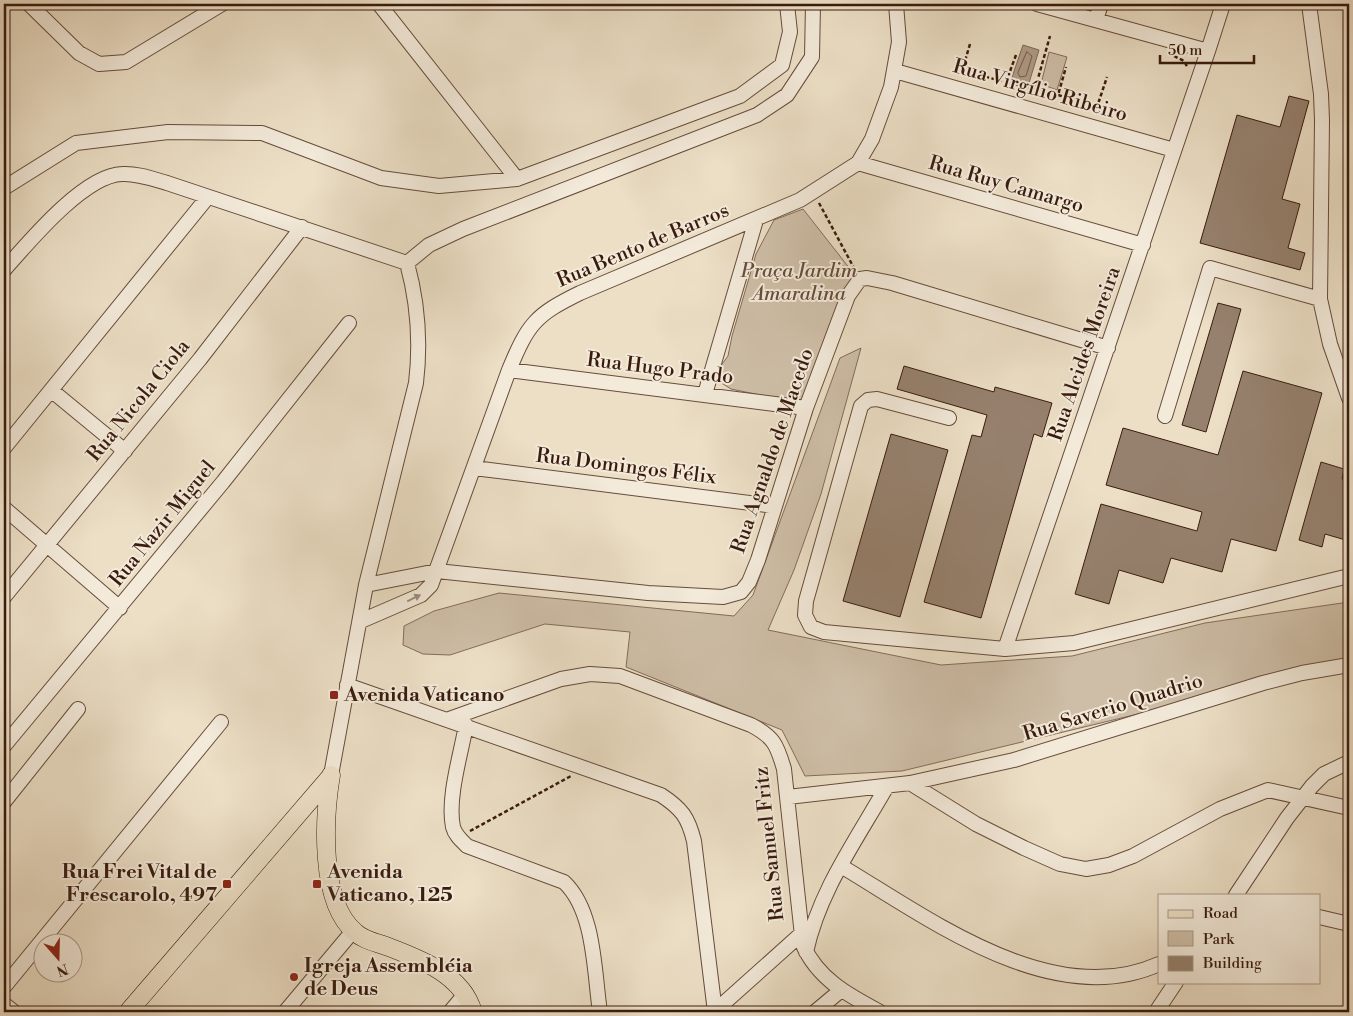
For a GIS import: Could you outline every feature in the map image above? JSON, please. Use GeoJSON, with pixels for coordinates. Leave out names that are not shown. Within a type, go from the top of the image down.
{"type":"FeatureCollection","features":[{"type":"Feature","properties":{"kind":"main road"},"geometry":{"type":"LineString","coordinates":[[331,776],[327,802],[327,871],[335,899],[346,922],[361,937],[419,959],[448,976],[466,993],[473,1012]]}},
{"type":"Feature","properties":{"kind":"main road"},"geometry":{"type":"LineString","coordinates":[[128,1012],[331,776]]}},
{"type":"Feature","properties":{"kind":"street"},"geometry":{"type":"LineString","coordinates":[[29,4],[79,53],[99,64],[126,62],[222,4]]}},
{"type":"Feature","properties":{"kind":"street"},"geometry":{"type":"LineString","coordinates":[[378,4],[517,179]]}},
{"type":"Feature","properties":{"kind":"street"},"geometry":{"type":"LineString","coordinates":[[4,188],[76,143],[168,132],[262,133],[381,178],[439,186],[517,179],[740,96],[782,65],[790,32],[787,4]]}},
{"type":"Feature","properties":{"kind":"street"},"geometry":{"type":"LineString","coordinates":[[407,263],[429,245],[463,229],[757,115],[787,95],[812,57],[813,4]]}},
{"type":"Feature","properties":{"kind":"street","name":"Rua Bento de Barros"},"geometry":{"type":"LineString","coordinates":[[361,621],[422,595],[431,585],[509,370],[522,338],[534,321],[550,308],[756,220],[814,193],[858,163],[872,139],[886,103],[895,72],[898,42],[896,4]]}},
{"type":"Feature","properties":{"kind":"street"},"geometry":{"type":"LineString","coordinates":[[1037,4],[1208,50]]}},
{"type":"Feature","properties":{"kind":"street"},"geometry":{"type":"LineString","coordinates":[[1096,20],[1101,4]]}},
{"type":"Feature","properties":{"kind":"street","name":"Rua Alcides Moreira"},"geometry":{"type":"LineString","coordinates":[[1005,649],[1143,245],[1174,150],[1195,70],[1208,50],[1224,4]]}},
{"type":"Feature","properties":{"kind":"street"},"geometry":{"type":"LineString","coordinates":[[1309,4],[1321,94],[1322,120],[1320,299],[1330,344],[1349,398]]}},
{"type":"Feature","properties":{"kind":"street","name":"Rua Virgílio Ribeiro"},"geometry":{"type":"LineString","coordinates":[[895,72],[1040,110],[1174,150]]}},
{"type":"Feature","properties":{"kind":"street","name":"Rua Ruy Camargo"},"geometry":{"type":"LineString","coordinates":[[858,163],[1143,245]]}},
{"type":"Feature","properties":{"kind":"street"},"geometry":{"type":"LineString","coordinates":[[4,270],[34,235],[90,185],[120,174],[142,176],[407,263]]}},
{"type":"Feature","properties":{"kind":"street"},"geometry":{"type":"LineString","coordinates":[[4,448],[207,198]]}},
{"type":"Feature","properties":{"kind":"street"},"geometry":{"type":"LineString","coordinates":[[706,394],[756,220]]}},
{"type":"Feature","properties":{"kind":"street","name":"Rua Nicola Ciola"},"geometry":{"type":"LineString","coordinates":[[4,598],[48,546],[302,227]]}},
{"type":"Feature","properties":{"kind":"street"},"geometry":{"type":"LineString","coordinates":[[331,776],[347,685],[361,621],[366,585],[416,383],[420,348],[418,312],[407,263]]}},
{"type":"Feature","properties":{"kind":"street"},"geometry":{"type":"LineString","coordinates":[[1165,416],[1210,268],[1320,299]]}},
{"type":"Feature","properties":{"kind":"street"},"geometry":{"type":"LineString","coordinates":[[860,279],[867,278],[892,283],[1108,348]]}},
{"type":"Feature","properties":{"kind":"street","name":"Rua Agnaldo de Macedo"},"geometry":{"type":"LineString","coordinates":[[437,571],[664,594],[723,597],[741,592],[749,582],[806,408],[848,296],[860,279]]}},
{"type":"Feature","properties":{"kind":"street","name":"Rua Nazir Miguel"},"geometry":{"type":"LineString","coordinates":[[4,746],[120,608],[349,323]]}},
{"type":"Feature","properties":{"kind":"street","name":"Rua Hugo Prado"},"geometry":{"type":"LineString","coordinates":[[509,370],[806,408]]}},
{"type":"Feature","properties":{"kind":"street"},"geometry":{"type":"LineString","coordinates":[[51,390],[125,450]]}},
{"type":"Feature","properties":{"kind":"street"},"geometry":{"type":"LineString","coordinates":[[949,418],[877,399],[868,400],[861,406],[806,601],[805,615],[811,627],[824,632],[1005,649],[1074,643],[1349,576]]}},
{"type":"Feature","properties":{"kind":"street","name":"Rua Domingos Félix"},"geometry":{"type":"LineString","coordinates":[[474,468],[774,506]]}},
{"type":"Feature","properties":{"kind":"street"},"geometry":{"type":"LineString","coordinates":[[4,508],[120,608]]}},
{"type":"Feature","properties":{"kind":"street"},"geometry":{"type":"LineString","coordinates":[[366,585],[437,571]]}},
{"type":"Feature","properties":{"kind":"street","name":"Rua Saverio Quadrio"},"geometry":{"type":"LineString","coordinates":[[788,797],[910,783],[1014,760],[1263,683],[1312,671],[1349,665]]}},
{"type":"Feature","properties":{"kind":"street","name":"Rua Samuel Fritz"},"geometry":{"type":"LineString","coordinates":[[448,719],[561,679],[590,674],[620,676],[751,724],[768,734],[778,747],[784,769],[800,935],[806,952],[811,962],[840,991],[880,1012]]}},
{"type":"Feature","properties":{"kind":"street"},"geometry":{"type":"LineString","coordinates":[[347,685],[466,725],[661,795],[679,807],[690,824],[694,841],[715,1012]]}},
{"type":"Feature","properties":{"kind":"street"},"geometry":{"type":"LineString","coordinates":[[4,802],[78,709]]}},
{"type":"Feature","properties":{"kind":"street"},"geometry":{"type":"LineString","coordinates":[[4,988],[221,722]]}},
{"type":"Feature","properties":{"kind":"street"},"geometry":{"type":"LineString","coordinates":[[466,725],[452,805],[453,828],[458,837],[467,846],[564,882],[575,892],[584,909],[600,1012]]}},
{"type":"Feature","properties":{"kind":"street"},"geometry":{"type":"LineString","coordinates":[[1237,894],[1302,799],[1324,774],[1349,762]]}},
{"type":"Feature","properties":{"kind":"street"},"geometry":{"type":"LineString","coordinates":[[910,783],[976,824],[1024,848],[1060,864],[1086,869],[1110,865],[1134,856],[1220,809],[1268,790],[1349,808]]}},
{"type":"Feature","properties":{"kind":"street"},"geometry":{"type":"LineString","coordinates":[[806,952],[812,926],[841,866],[888,786]]}},
{"type":"Feature","properties":{"kind":"street"},"geometry":{"type":"LineString","coordinates":[[841,866],[935,922],[985,948],[1043,970],[1081,978],[1117,977],[1158,964]]}},
{"type":"Feature","properties":{"kind":"street"},"geometry":{"type":"LineString","coordinates":[[1320,917],[1349,924]]}},
{"type":"Feature","properties":{"kind":"street"},"geometry":{"type":"LineString","coordinates":[[285,1012],[353,931]]}},
{"type":"Feature","properties":{"kind":"street"},"geometry":{"type":"LineString","coordinates":[[715,1012],[800,935]]}},
{"type":"Feature","properties":{"kind":"street"},"geometry":{"type":"LineString","coordinates":[[1156,1012],[1175,984]]}},
{"type":"Feature","properties":{"kind":"street"},"geometry":{"type":"LineString","coordinates":[[815,1012],[840,991]]}},
{"type":"Feature","properties":{"kind":"street"},"geometry":{"type":"LineString","coordinates":[[450,1012],[466,993]]}},
{"type":"Feature","properties":{"kind":"street"},"geometry":{"type":"LineString","coordinates":[[4,1004],[14,1012]]}},
{"type":"Feature","properties":{"kind":"path"},"geometry":{"type":"LineString","coordinates":[[1034,89],[1050,36]]}},
{"type":"Feature","properties":{"kind":"path"},"geometry":{"type":"LineString","coordinates":[[970,44],[962,71],[1058,95],[1097,107],[1106,77]]}},
{"type":"Feature","properties":{"kind":"path"},"geometry":{"type":"LineString","coordinates":[[1006,82],[1016,55]]}},
{"type":"Feature","properties":{"kind":"path"},"geometry":{"type":"LineString","coordinates":[[1058,95],[1066,67]]}},
{"type":"Feature","properties":{"kind":"path"},"geometry":{"type":"LineString","coordinates":[[1188,78],[1195,70]]}},
{"type":"Feature","properties":{"kind":"path"},"geometry":{"type":"LineString","coordinates":[[814,193],[860,279]]}},
{"type":"Feature","properties":{"kind":"path"},"geometry":{"type":"LineString","coordinates":[[458,837],[586,768]]}},
{"type":"Feature","properties":{"kind":"green space"},"geometry":{"type":"Polygon","coordinates":[[[1049,52],[1067,57],[1057,90],[1041,84],[1049,52]]]}},
{"type":"Feature","properties":{"kind":"green space","name":"Praça Jardim Amaralina"},"geometry":{"type":"Polygon","coordinates":[[[803,209],[854,274],[804,404],[731,389],[715,379],[717,371],[728,356],[756,254],[774,220],[803,209]]]}},
{"type":"Feature","properties":{"kind":"green space"},"geometry":{"type":"Polygon","coordinates":[[[861,348],[821,494],[794,570],[768,630],[941,665],[1072,656],[1205,623],[1349,602],[1349,663],[902,771],[805,776],[782,730],[626,667],[630,632],[545,624],[450,655],[423,654],[403,645],[404,626],[434,611],[499,593],[734,616],[753,595],[840,358],[861,348]]]}},
{"type":"Feature","properties":{"kind":"water"},"geometry":{"type":"Polygon","coordinates":[[[1023,45],[1039,50],[1029,83],[1011,80],[1023,45]]]}},
{"type":"Feature","properties":{"kind":"building"},"geometry":{"type":"Polygon","coordinates":[[[1289,96],[1309,101],[1282,199],[1300,204],[1288,248],[1305,253],[1300,270],[1200,243],[1237,115],[1280,127],[1289,96]]]}},
{"type":"Feature","properties":{"kind":"building"},"geometry":{"type":"Polygon","coordinates":[[[1218,303],[1241,309],[1206,432],[1182,425],[1218,303]]]}},
{"type":"Feature","properties":{"kind":"building"},"geometry":{"type":"Polygon","coordinates":[[[904,366],[994,392],[995,387],[1052,403],[1042,437],[1034,434],[981,618],[924,602],[972,435],[981,437],[987,415],[897,389],[904,366]]]}},
{"type":"Feature","properties":{"kind":"building"},"geometry":{"type":"Polygon","coordinates":[[[1243,371],[1322,393],[1276,551],[1231,539],[1222,572],[1171,558],[1163,583],[1119,570],[1109,604],[1075,594],[1101,504],[1197,531],[1202,512],[1106,485],[1123,428],[1218,455],[1243,371]]]}},
{"type":"Feature","properties":{"kind":"building"},"geometry":{"type":"Polygon","coordinates":[[[891,434],[948,450],[900,617],[843,601],[891,434]]]}},
{"type":"Feature","properties":{"kind":"building"},"geometry":{"type":"Polygon","coordinates":[[[1321,462],[1344,469],[1342,479],[1349,480],[1349,541],[1325,534],[1322,547],[1299,540],[1321,462]]]}},
{"type":"Feature","properties":{"kind":"place","name":"Avenida Vaticano"},"geometry":{"type":"Point","coordinates":[334,695]}},
{"type":"Feature","properties":{"kind":"place","name":"Rua Frei Vital de Frescarolo, 497"},"geometry":{"type":"Point","coordinates":[227,884]}},
{"type":"Feature","properties":{"kind":"place","name":"Avenida Vaticano, 125"},"geometry":{"type":"Point","coordinates":[317,884]}},
{"type":"Feature","properties":{"kind":"place","name":"Igreja Assembléia de Deus"},"geometry":{"type":"Point","coordinates":[294,977]}}]}
